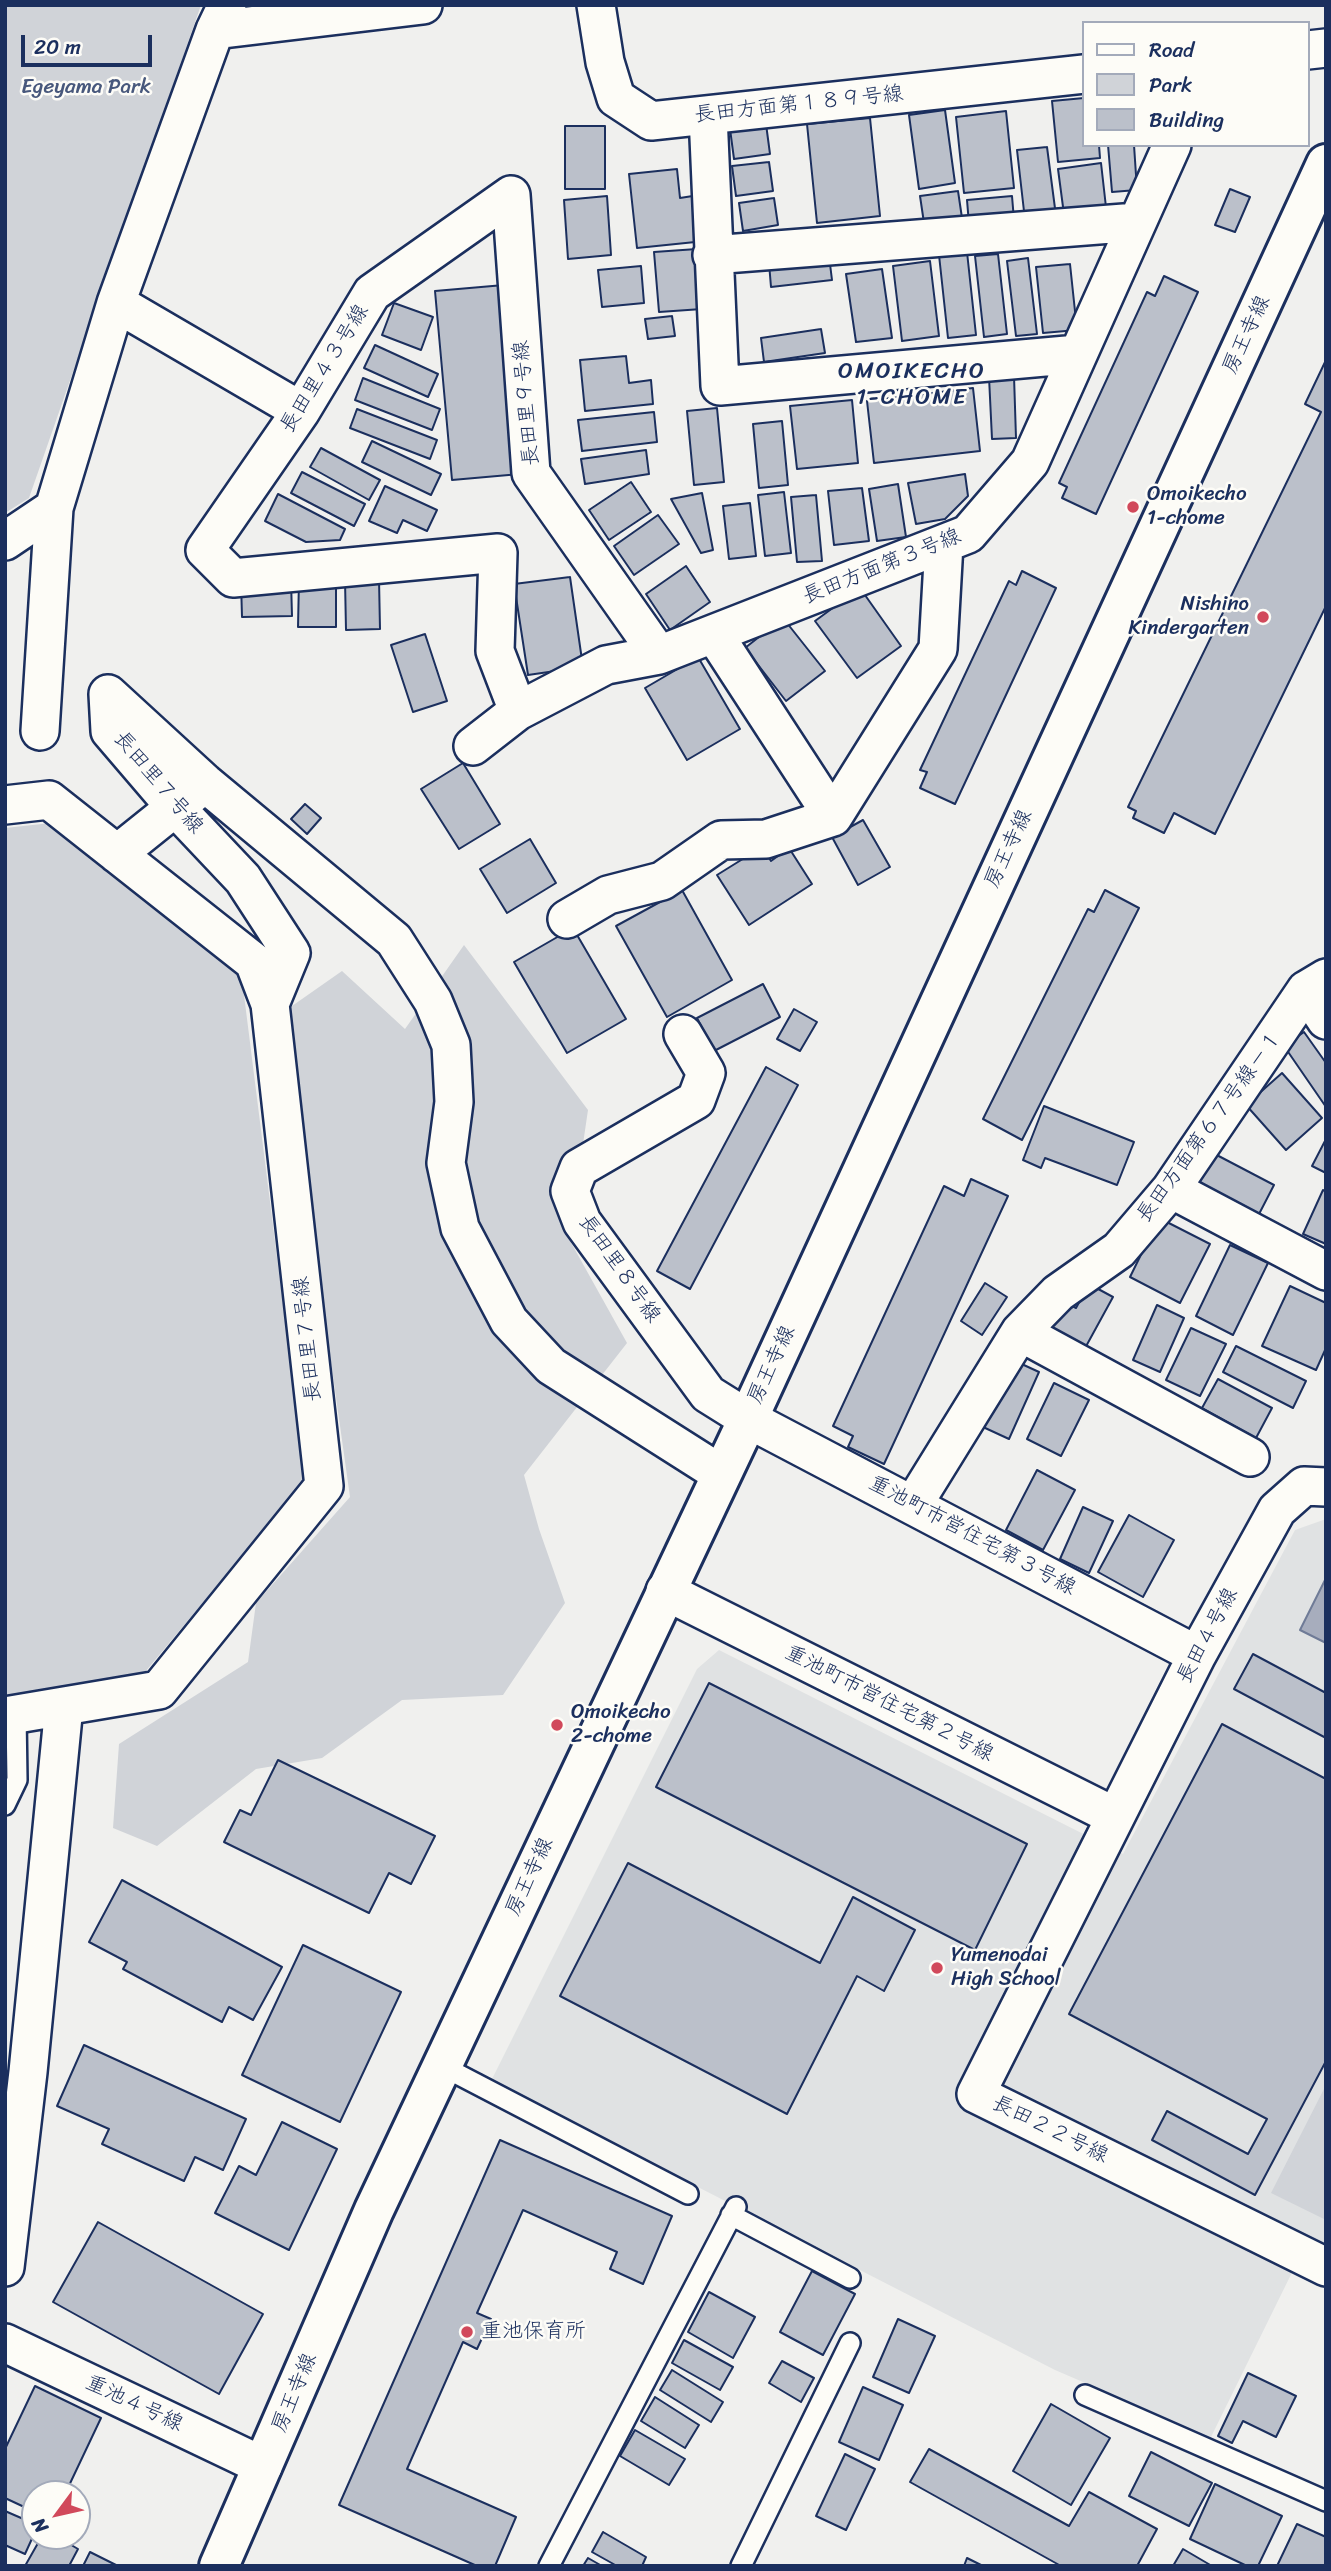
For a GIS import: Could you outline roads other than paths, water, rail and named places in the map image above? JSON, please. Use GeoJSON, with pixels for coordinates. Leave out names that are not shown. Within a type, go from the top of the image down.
{"type":"FeatureCollection","features":[{"type":"Feature","properties":{"kind":"street"},"geometry":{"type":"LineString","coordinates":[[40,731],[54,508],[116,303],[221,18],[423,5]]}},
{"type":"Feature","properties":{"kind":"street","name":"長田方面第１８９号線"},"geometry":{"type":"LineString","coordinates":[[596,5],[605,62],[615,98],[651,121],[1082,74]]}},
{"type":"Feature","properties":{"kind":"street"},"geometry":{"type":"LineString","coordinates":[[708,115],[712,255],[720,386],[1078,354]]}},
{"type":"Feature","properties":{"kind":"street","name":"長田方面第３号線"},"geometry":{"type":"LineString","coordinates":[[473,746],[519,711],[606,665],[659,655],[968,534],[1030,462],[1171,147]]}},
{"type":"Feature","properties":{"kind":"street","name":"房王寺線"},"geometry":{"type":"LineString","coordinates":[[219,2566],[374,2210],[748,1419],[1326,164]]}},
{"type":"Feature","properties":{"kind":"street","name":"長田里４３号線"},"geometry":{"type":"LineString","coordinates":[[511,195],[372,293],[301,411],[205,550],[233,578],[498,553],[495,651],[519,711]]}},
{"type":"Feature","properties":{"kind":"street","name":"長田里９号線"},"geometry":{"type":"LineString","coordinates":[[511,195],[531,473],[659,655]]}},
{"type":"Feature","properties":{"kind":"street"},"geometry":{"type":"LineString","coordinates":[[712,255],[1137,222]]}},
{"type":"Feature","properties":{"kind":"street"},"geometry":{"type":"LineString","coordinates":[[116,303],[301,411]]}},
{"type":"Feature","properties":{"kind":"street"},"geometry":{"type":"LineString","coordinates":[[5,541],[54,508]]}},
{"type":"Feature","properties":{"kind":"street"},"geometry":{"type":"LineString","coordinates":[[567,919],[608,895],[662,881],[721,840],[766,839],[832,817],[938,649],[944,544]]}},
{"type":"Feature","properties":{"kind":"street"},"geometry":{"type":"LineString","coordinates":[[714,634],[832,817]]}},
{"type":"Feature","properties":{"kind":"street","name":"長田里７号線"},"geometry":{"type":"LineString","coordinates":[[10,1715],[159,1690],[324,1486],[271,1004],[291,953],[243,879],[175,807],[110,731],[108,694],[205,783],[394,940],[433,1001],[451,1045],[454,1102],[446,1163],[460,1228],[509,1321],[551,1366],[721,1474]]}},
{"type":"Feature","properties":{"kind":"street"},"geometry":{"type":"LineString","coordinates":[[117,854],[205,783]]}},
{"type":"Feature","properties":{"kind":"street"},"geometry":{"type":"LineString","coordinates":[[5,805],[49,800],[254,962],[271,1004]]}},
{"type":"Feature","properties":{"kind":"street","name":"長田方面第６７号線－１"},"geometry":{"type":"LineString","coordinates":[[913,1505],[1020,1332],[1058,1293],[1119,1250],[1171,1189],[1319,996]]}},
{"type":"Feature","properties":{"kind":"street","name":"長田里８号線"},"geometry":{"type":"LineString","coordinates":[[683,1034],[706,1073],[696,1100],[579,1168],[570,1191],[582,1222],[708,1394],[748,1419]]}},
{"type":"Feature","properties":{"kind":"street"},"geometry":{"type":"LineString","coordinates":[[1171,1189],[1326,1271]]}},
{"type":"Feature","properties":{"kind":"street"},"geometry":{"type":"LineString","coordinates":[[1020,1332],[1250,1457]]}},
{"type":"Feature","properties":{"kind":"street","name":"重池町市営住宅第３号線"},"geometry":{"type":"LineString","coordinates":[[748,1419],[1197,1655]]}},
{"type":"Feature","properties":{"kind":"street","name":"長田４号線"},"geometry":{"type":"LineString","coordinates":[[1114,1816],[1197,1655],[1277,1510],[1304,1486],[1326,1487]]}},
{"type":"Feature","properties":{"kind":"street","name":"重池町市営住宅第２号線"},"geometry":{"type":"LineString","coordinates":[[665,1591],[1114,1816]]}},
{"type":"Feature","properties":{"kind":"street"},"geometry":{"type":"LineString","coordinates":[[5,2267],[17,2072],[64,1706]]}},
{"type":"Feature","properties":{"kind":"street","name":"長田２２号線"},"geometry":{"type":"LineString","coordinates":[[1114,1816],[976,2094],[1326,2267]]}},
{"type":"Feature","properties":{"kind":"street","name":"重池４号線"},"geometry":{"type":"LineString","coordinates":[[5,2343],[263,2466]]}},
{"type":"Feature","properties":{"kind":"lane"},"geometry":{"type":"LineString","coordinates":[[5,1805],[17,1780],[10,1715]]}},
{"type":"Feature","properties":{"kind":"lane"},"geometry":{"type":"LineString","coordinates":[[442,2066],[688,2194]]}},
{"type":"Feature","properties":{"kind":"lane"},"geometry":{"type":"LineString","coordinates":[[549,2566],[733,2211],[850,2278]]}},
{"type":"Feature","properties":{"kind":"lane"},"geometry":{"type":"LineString","coordinates":[[741,2566],[850,2343]]}},
{"type":"Feature","properties":{"kind":"lane"},"geometry":{"type":"LineString","coordinates":[[1085,2395],[1326,2501]]}},
{"type":"Feature","properties":{"kind":"water"},"geometry":{"type":"Polygon","coordinates":[[[1326,1578],[1326,1643],[1300,1630],[1326,1578]]]}},
{"type":"Feature","properties":{"kind":"place","name":"Omoikecho 1-chome"},"geometry":{"type":"Point","coordinates":[1133,507]}},
{"type":"Feature","properties":{"kind":"place","name":"Nishino Kindergarten"},"geometry":{"type":"Point","coordinates":[1263,617]}},
{"type":"Feature","properties":{"kind":"place","name":"Omoikecho 2-chome"},"geometry":{"type":"Point","coordinates":[557,1725]}},
{"type":"Feature","properties":{"kind":"place","name":"Yumenodai High School"},"geometry":{"type":"Point","coordinates":[937,1968]}},
{"type":"Feature","properties":{"kind":"place","name":"重池保育所"},"geometry":{"type":"Point","coordinates":[467,2332]}},
{"type":"Feature","properties":{"kind":"district","name":"OMOIKECHO 1-CHOME"},"geometry":{"type":"Point","coordinates":[912,385]}},
{"type":"Feature","properties":{"kind":"park label","name":"Egeyama Park"},"geometry":{"type":"Point","coordinates":[86,88]}}]}
